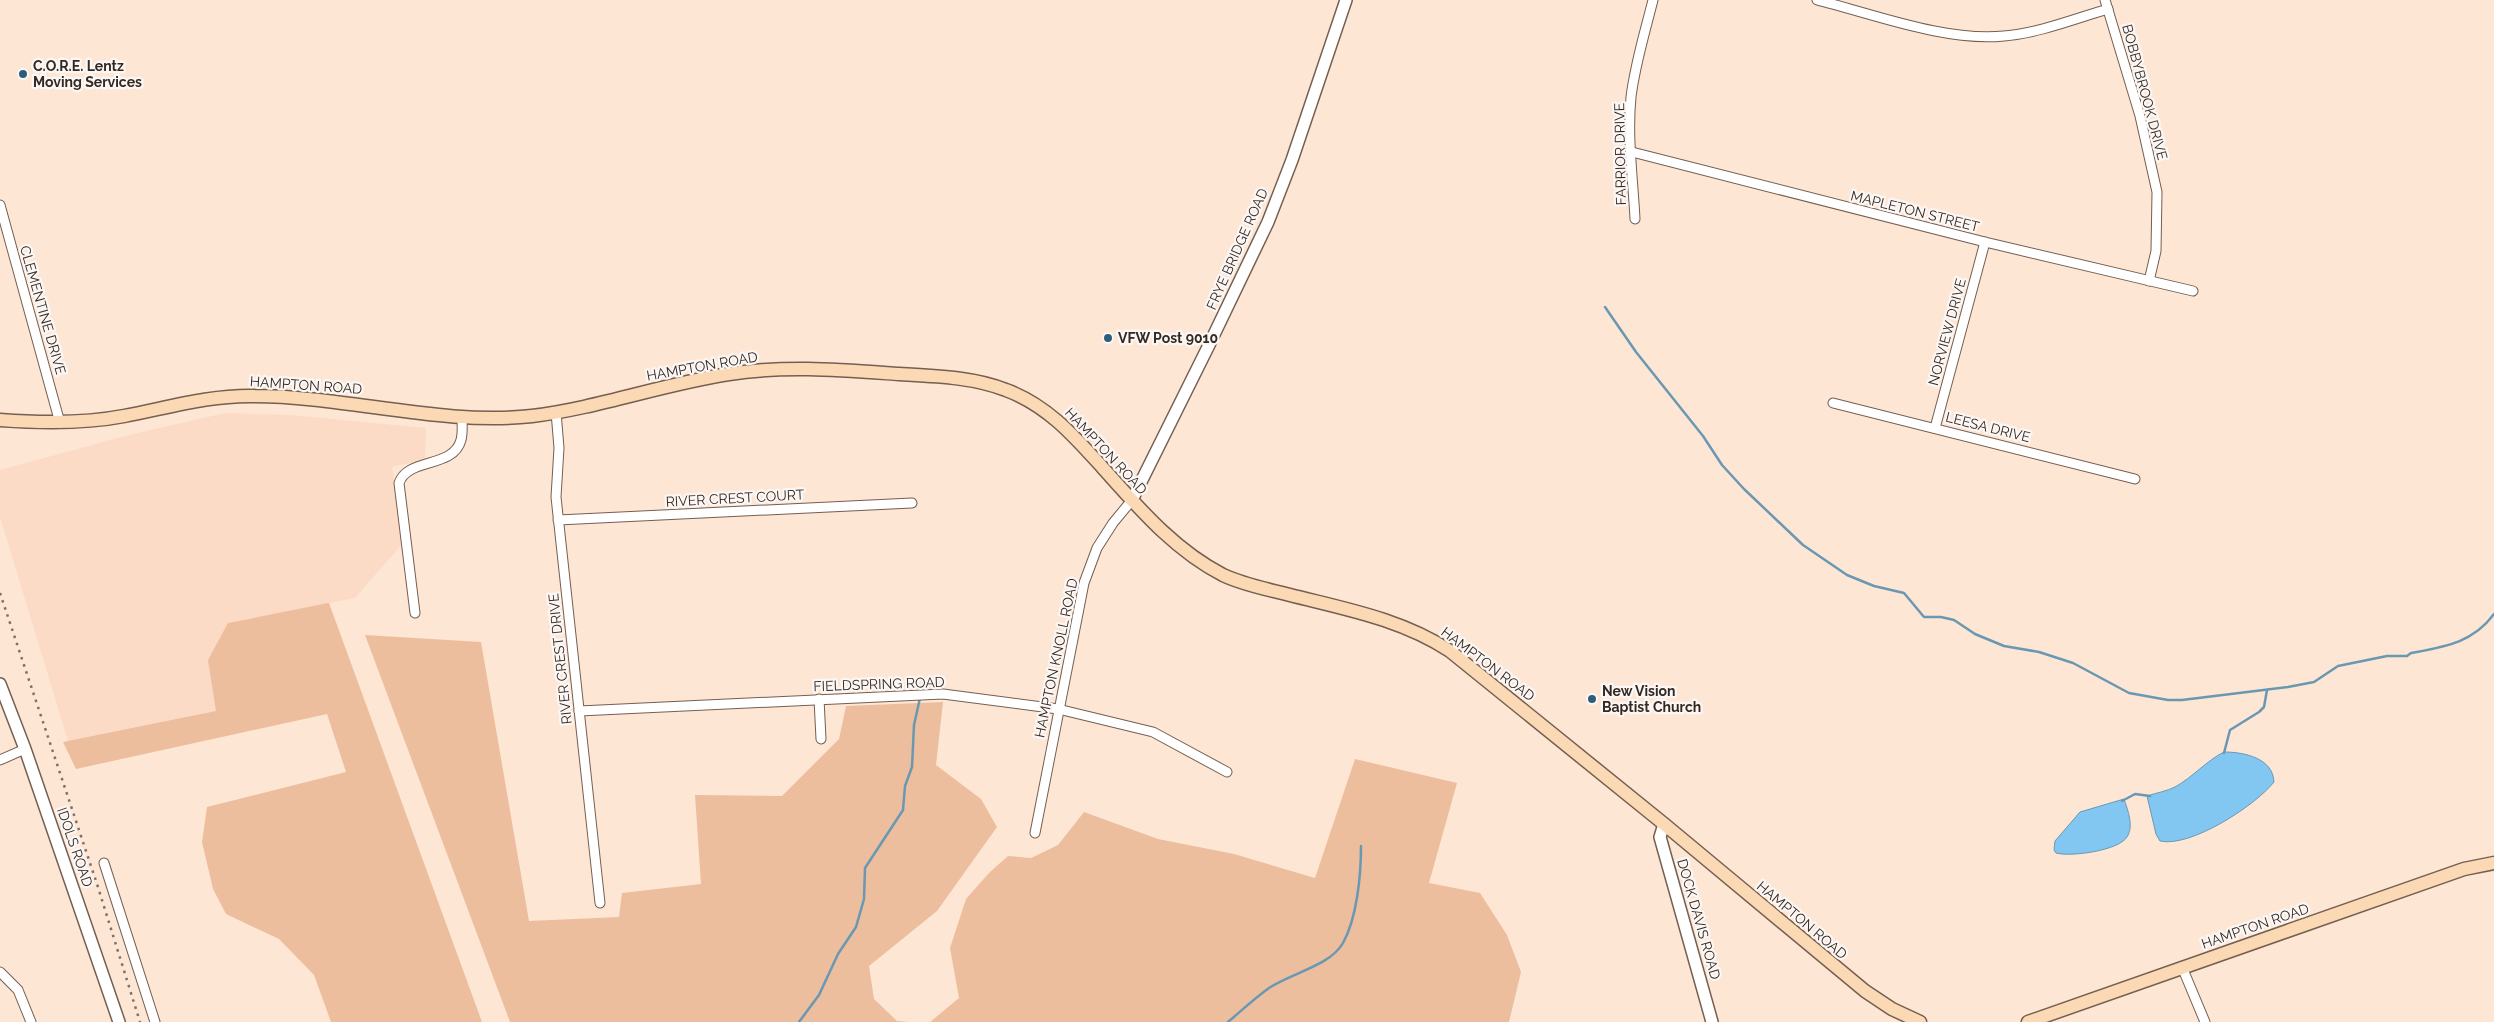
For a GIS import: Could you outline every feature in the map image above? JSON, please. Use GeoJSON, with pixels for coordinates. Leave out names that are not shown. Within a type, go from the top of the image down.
{"type":"FeatureCollection","features":[{"type":"Feature","properties":{"kind":"main road","name":"HAMPTON ROAD"},"geometry":{"type":"LineString","coordinates":[[0,420],[60,422],[123,416],[202,399],[238,396],[325,400],[462,416],[511,418],[556,412],[718,376],[768,370],[825,370],[957,379],[1008,390],[1040,407],[1075,437],[1132,500],[1177,544],[1225,576],[1249,585],[1379,617],[1432,640],[1485,678],[1865,991],[1892,1009],[1920,1022]]}},
{"type":"Feature","properties":{"kind":"main road","name":"HAMPTON ROAD"},"geometry":{"type":"LineString","coordinates":[[2028,1022],[2464,869],[2494,863]]}},
{"type":"Feature","properties":{"kind":"street","name":"FRYE BRIDGE ROAD"},"geometry":{"type":"LineString","coordinates":[[1132,500],[1268,222],[1292,160],[1346,0]]}},
{"type":"Feature","properties":{"kind":"street","name":"FARRIOR DRIVE"},"geometry":{"type":"LineString","coordinates":[[1635,219],[1632,97],[1637,62],[1653,0]]}},
{"type":"Feature","properties":{"kind":"street"},"geometry":{"type":"LineString","coordinates":[[1817,0],[1851,4],[1937,31],[1981,37],[2029,32],[2107,5]]}},
{"type":"Feature","properties":{"kind":"street","name":"BOBBYBROOK DRIVE"},"geometry":{"type":"LineString","coordinates":[[2107,5],[2140,116],[2157,192],[2157,242],[2149,281]]}},
{"type":"Feature","properties":{"kind":"street","name":"MAPLETON STREET"},"geometry":{"type":"LineString","coordinates":[[1632,152],[1984,242],[2193,291]]}},
{"type":"Feature","properties":{"kind":"street","name":"CLEMENTINE DRIVE"},"geometry":{"type":"LineString","coordinates":[[0,206],[60,422]]}},
{"type":"Feature","properties":{"kind":"street","name":"NORVIEW DRIVE"},"geometry":{"type":"LineString","coordinates":[[1936,428],[1984,242]]}},
{"type":"Feature","properties":{"kind":"street","name":"LEESA DRIVE"},"geometry":{"type":"LineString","coordinates":[[1833,403],[2135,479]]}},
{"type":"Feature","properties":{"kind":"street","name":"RIVER CREST DRIVE"},"geometry":{"type":"LineString","coordinates":[[556,412],[559,448],[556,483],[558,520],[600,903]]}},
{"type":"Feature","properties":{"kind":"street"},"geometry":{"type":"LineString","coordinates":[[415,613],[399,483],[407,472],[440,461],[454,451],[462,438],[462,416]]}},
{"type":"Feature","properties":{"kind":"street","name":"HAMPTON KNOLL ROAD"},"geometry":{"type":"LineString","coordinates":[[1035,833],[1084,583],[1097,548],[1113,523],[1132,500]]}},
{"type":"Feature","properties":{"kind":"street","name":"RIVER CREST COURT"},"geometry":{"type":"LineString","coordinates":[[558,520],[912,503]]}},
{"type":"Feature","properties":{"kind":"street","name":"IDOLS ROAD"},"geometry":{"type":"LineString","coordinates":[[0,684],[25,749],[119,1022]]}},
{"type":"Feature","properties":{"kind":"street","name":"FIELDSPRING ROAD"},"geometry":{"type":"LineString","coordinates":[[579,711],[943,694],[1058,709],[1153,732],[1227,772]]}},
{"type":"Feature","properties":{"kind":"street"},"geometry":{"type":"LineString","coordinates":[[819,699],[821,739]]}},
{"type":"Feature","properties":{"kind":"street"},"geometry":{"type":"LineString","coordinates":[[0,760],[25,749]]}},
{"type":"Feature","properties":{"kind":"street","name":"DOCK DAVIS ROAD"},"geometry":{"type":"LineString","coordinates":[[1664,824],[1660,837],[1712,1022]]}},
{"type":"Feature","properties":{"kind":"street","name":"IDOLS ROAD"},"geometry":{"type":"LineString","coordinates":[[104,863],[155,1022]]}},
{"type":"Feature","properties":{"kind":"street"},"geometry":{"type":"LineString","coordinates":[[2182,967],[2205,1022]]}},
{"type":"Feature","properties":{"kind":"street"},"geometry":{"type":"LineString","coordinates":[[0,972],[18,990],[31,1022]]}},
{"type":"Feature","properties":{"kind":"shaded area"},"geometry":{"type":"Polygon","coordinates":[[[225,413],[291,415],[426,428],[425,459],[392,467],[404,542],[355,598],[228,623],[218,721],[71,751],[0,517],[0,470],[129,435],[225,413]]]}},
{"type":"Feature","properties":{"kind":"shaded area"},"geometry":{"type":"Polygon","coordinates":[[[329,603],[482,1022],[331,1022],[314,975],[279,939],[226,914],[213,889],[202,842],[207,807],[346,772],[327,714],[76,769],[63,742],[216,711],[208,660],[228,623],[329,603]]]}},
{"type":"Feature","properties":{"kind":"shaded area"},"geometry":{"type":"Polygon","coordinates":[[[365,635],[481,642],[529,921],[619,917],[622,893],[701,884],[695,795],[782,796],[839,739],[846,706],[943,702],[936,765],[981,799],[997,827],[937,911],[869,966],[874,999],[897,1021],[909,1022],[510,1022],[365,635]]]}},
{"type":"Feature","properties":{"kind":"shaded area"},"geometry":{"type":"Polygon","coordinates":[[[1355,759],[1457,783],[1429,883],[1480,893],[1507,935],[1521,972],[1509,1022],[930,1022],[959,998],[950,948],[966,899],[989,873],[1008,856],[1031,858],[1058,845],[1084,812],[1158,839],[1234,854],[1315,878],[1355,759]]]}},
{"type":"Feature","properties":{"kind":"water"},"geometry":{"type":"Polygon","coordinates":[[[2224,752],[2248,755],[2263,762],[2269,767],[2274,782],[2265,792],[2237,813],[2204,832],[2188,838],[2160,841],[2156,834],[2147,796],[2175,787],[2224,752]]]}},
{"type":"Feature","properties":{"kind":"water"},"geometry":{"type":"Polygon","coordinates":[[[2124,799],[2130,818],[2130,828],[2127,837],[2122,842],[2093,852],[2056,853],[2054,850],[2055,841],[2080,812],[2124,799]]]}},
{"type":"Feature","properties":{"kind":"waterway"},"geometry":{"type":"LineString","coordinates":[[1605,307],[1636,352],[1703,436],[1722,465],[1744,489],[1803,545],[1847,575],[1874,586],[1904,593],[1924,617],[1941,617],[1954,620],[1975,634],[2004,646],[2039,652],[2073,663],[2129,693],[2168,700],[2182,700],[2314,682],[2338,666],[2387,656],[2407,656],[2411,653],[2457,642],[2477,631],[2494,614]]}},
{"type":"Feature","properties":{"kind":"waterway"},"geometry":{"type":"LineString","coordinates":[[921,693],[924,682]]}},
{"type":"Feature","properties":{"kind":"waterway"},"geometry":{"type":"LineString","coordinates":[[2224,753],[2230,730],[2264,707],[2267,690]]}},
{"type":"Feature","properties":{"kind":"waterway"},"geometry":{"type":"LineString","coordinates":[[799,1022],[819,995],[838,954],[856,927],[864,899],[865,868],[903,810],[905,786],[912,767],[914,725],[920,698]]}},
{"type":"Feature","properties":{"kind":"waterway"},"geometry":{"type":"LineString","coordinates":[[2122,801],[2135,794],[2150,796]]}},
{"type":"Feature","properties":{"kind":"waterway"},"geometry":{"type":"LineString","coordinates":[[1228,1022],[1269,988],[1320,963],[1337,951],[1348,933],[1355,909],[1359,883],[1361,846]]}},
{"type":"Feature","properties":{"kind":"railway"},"geometry":{"type":"LineString","coordinates":[[0,593],[97,884],[140,1022]]}},
{"type":"Feature","properties":{"kind":"place","name":"C.O.R.E. Lentz Moving Services"},"geometry":{"type":"Point","coordinates":[23,74]}},
{"type":"Feature","properties":{"kind":"place","name":"VFW Post 9010"},"geometry":{"type":"Point","coordinates":[1108,338]}},
{"type":"Feature","properties":{"kind":"place","name":"New Vision Baptist Church"},"geometry":{"type":"Point","coordinates":[1592,699]}}]}
